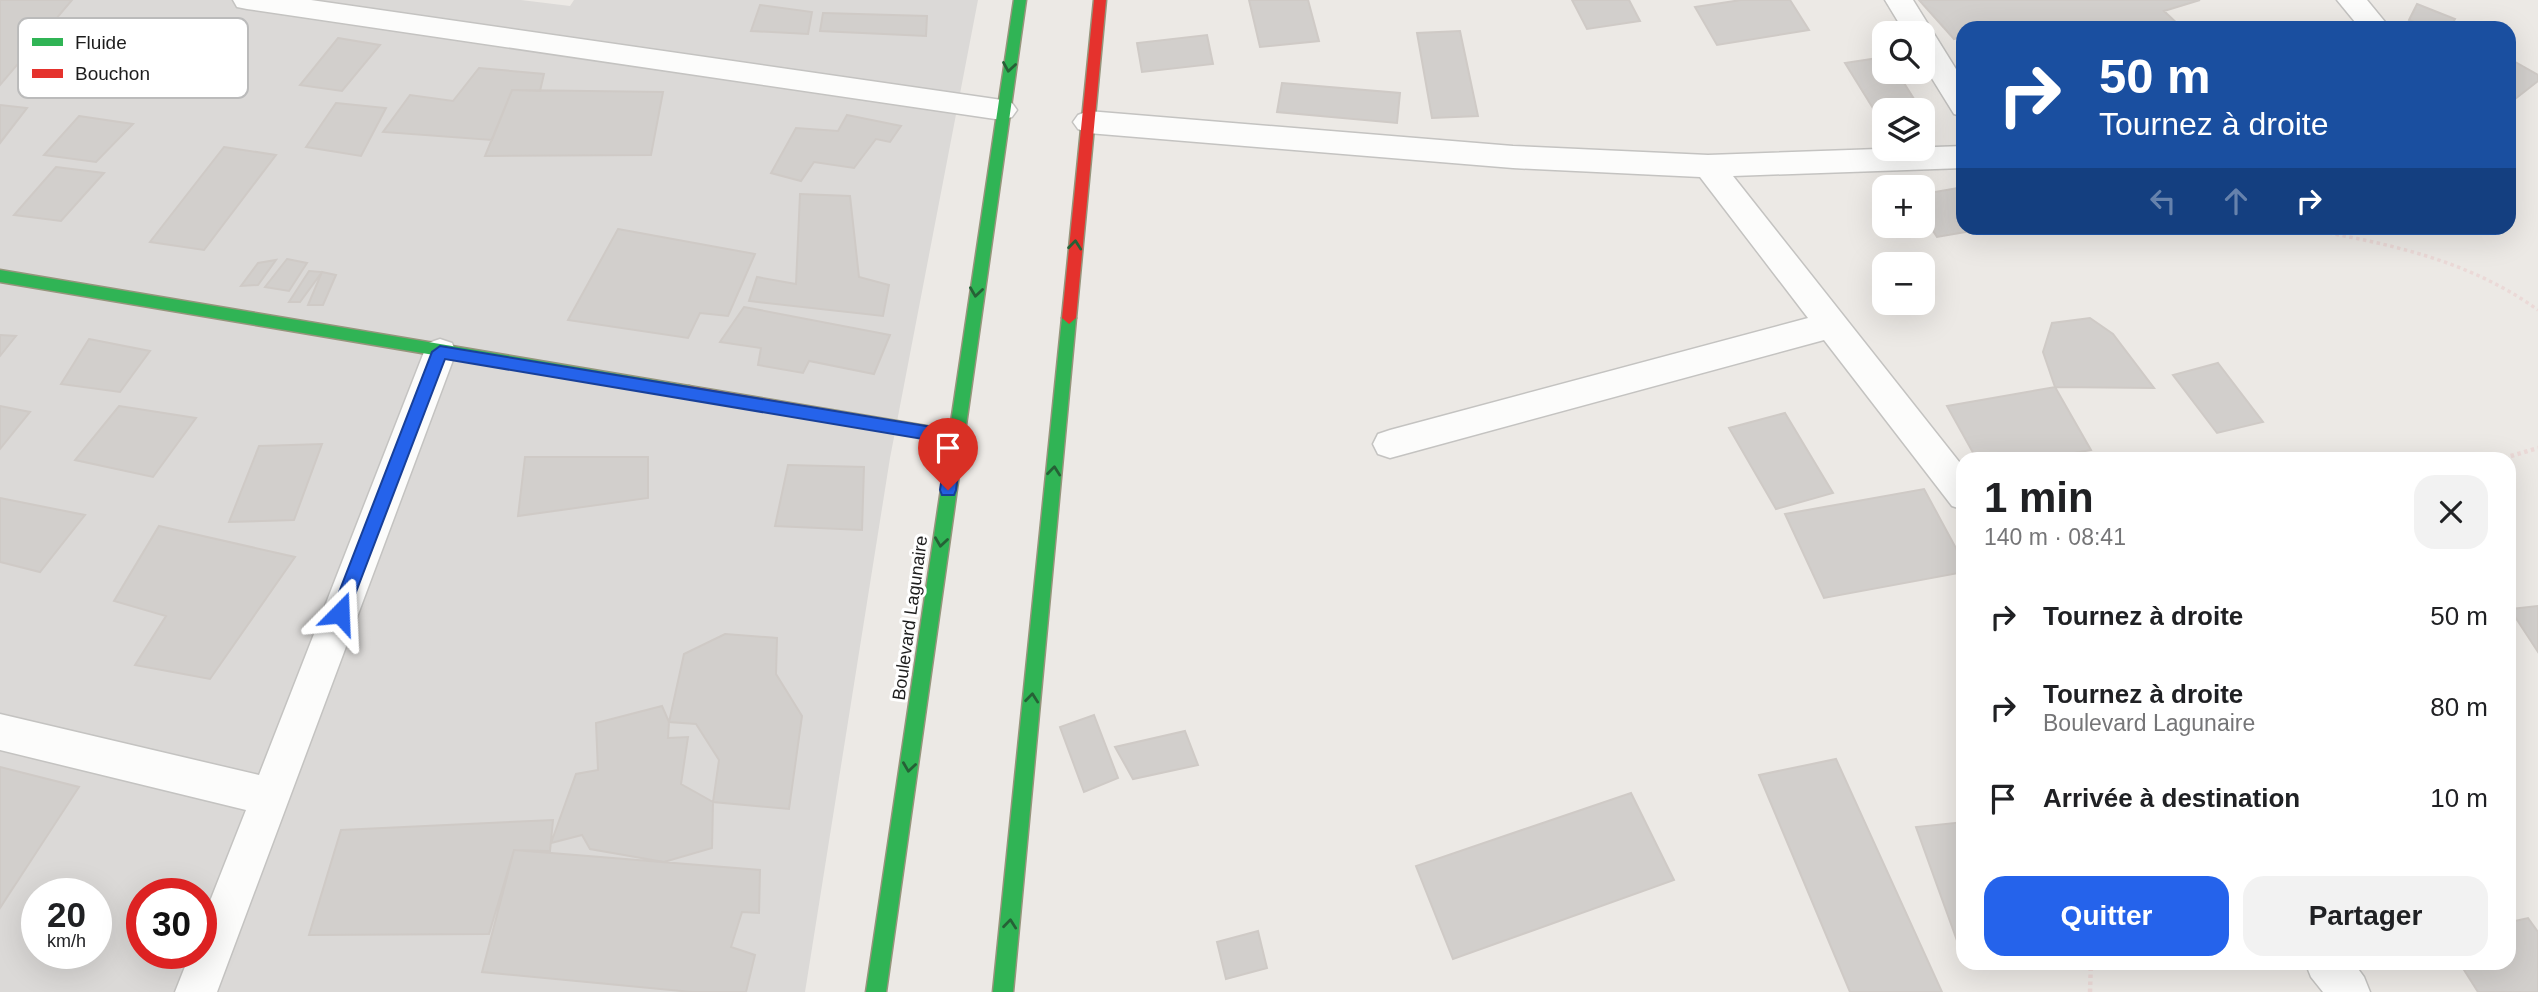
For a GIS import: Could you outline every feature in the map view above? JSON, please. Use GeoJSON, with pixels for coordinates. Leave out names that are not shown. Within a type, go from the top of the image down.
{"type":"FeatureCollection","features":[{"type":"Feature","properties":{"kind":"main road","name":"Boulevard Lagunaire"},"geometry":{"type":"LineString","coordinates":[[876,992],[1020,0]]}},
{"type":"Feature","properties":{"kind":"main road"},"geometry":{"type":"LineString","coordinates":[[1003,992],[1100,0]]}},
{"type":"Feature","properties":{"kind":"main road"},"geometry":{"type":"LineString","coordinates":[[0,276],[956,438]]}},
{"type":"Feature","properties":{"kind":"street"},"geometry":{"type":"LineString","coordinates":[[247,0],[1002,110]]}},
{"type":"Feature","properties":{"kind":"street"},"geometry":{"type":"LineString","coordinates":[[1899,0],[1912,21]]}},
{"type":"Feature","properties":{"kind":"street"},"geometry":{"type":"LineString","coordinates":[[2351,0],[2370,21]]}},
{"type":"Feature","properties":{"kind":"street"},"geometry":{"type":"LineString","coordinates":[[1935,60],[1956,94]]}},
{"type":"Feature","properties":{"kind":"street"},"geometry":{"type":"LineString","coordinates":[[1087,122],[1513,157],[1708,166],[1956,157]]}},
{"type":"Feature","properties":{"kind":"street"},"geometry":{"type":"LineString","coordinates":[[1708,166],[1956,485]]}},
{"type":"Feature","properties":{"kind":"street"},"geometry":{"type":"LineString","coordinates":[[1390,444],[1832,325]]}},
{"type":"Feature","properties":{"kind":"street"},"geometry":{"type":"LineString","coordinates":[[196,992],[440,352]]}},
{"type":"Feature","properties":{"kind":"street"},"geometry":{"type":"LineString","coordinates":[[0,732],[270,796]]}},
{"type":"Feature","properties":{"kind":"street"},"geometry":{"type":"LineString","coordinates":[[2332,970],[2349,992]]}},
{"type":"Feature","properties":{"kind":"path"},"geometry":{"type":"LineString","coordinates":[[2338,235],[2402,247],[2451,262],[2520,296],[2538,310]]}},
{"type":"Feature","properties":{"kind":"path"},"geometry":{"type":"LineString","coordinates":[[2516,454],[2538,448]]}},
{"type":"Feature","properties":{"kind":"path"},"geometry":{"type":"LineString","coordinates":[[2090,992],[2091,970]]}},
{"type":"Feature","properties":{"kind":"shaded area"},"geometry":{"type":"Polygon","coordinates":[[[0,0],[521,0],[570,6],[574,0],[978,0],[890,458],[805,992],[0,992],[0,0]]]}},
{"type":"Feature","properties":{"kind":"building"},"geometry":{"type":"Polygon","coordinates":[[[0,0],[72,0],[57,18],[18,18],[18,64],[0,85],[0,0]]]}},
{"type":"Feature","properties":{"kind":"building"},"geometry":{"type":"Polygon","coordinates":[[[1249,0],[1308,0],[1319,41],[1260,47],[1249,0]]]}},
{"type":"Feature","properties":{"kind":"building"},"geometry":{"type":"Polygon","coordinates":[[[1572,0],[1629,0],[1640,21],[1587,29],[1572,0]]]}},
{"type":"Feature","properties":{"kind":"building"},"geometry":{"type":"Polygon","coordinates":[[[1741,0],[1790,0],[1809,30],[1717,45],[1695,7],[1741,0]]]}},
{"type":"Feature","properties":{"kind":"building"},"geometry":{"type":"Polygon","coordinates":[[[1919,0],[2200,0],[2164,11],[2175,21],[1956,21],[1954,39],[1919,0]]]}},
{"type":"Feature","properties":{"kind":"building"},"geometry":{"type":"Polygon","coordinates":[[[2417,4],[2455,19],[2454,21],[2409,20],[2417,4]]]}},
{"type":"Feature","properties":{"kind":"building"},"geometry":{"type":"Polygon","coordinates":[[[760,5],[812,12],[808,34],[751,31],[760,5]]]}},
{"type":"Feature","properties":{"kind":"building"},"geometry":{"type":"Polygon","coordinates":[[[823,13],[927,16],[926,36],[820,31],[823,13]]]}},
{"type":"Feature","properties":{"kind":"building"},"geometry":{"type":"Polygon","coordinates":[[[1460,31],[1478,116],[1432,118],[1417,33],[1460,31]]]}},
{"type":"Feature","properties":{"kind":"building"},"geometry":{"type":"Polygon","coordinates":[[[1207,35],[1213,64],[1142,72],[1137,43],[1207,35]]]}},
{"type":"Feature","properties":{"kind":"building"},"geometry":{"type":"Polygon","coordinates":[[[338,38],[380,45],[342,91],[300,85],[338,38]]]}},
{"type":"Feature","properties":{"kind":"building"},"geometry":{"type":"Polygon","coordinates":[[[1872,59],[1872,84],[1905,84],[1913,98],[1872,98],[1872,107],[1845,63],[1872,59]]]}},
{"type":"Feature","properties":{"kind":"building"},"geometry":{"type":"Polygon","coordinates":[[[2516,62],[2538,75],[2538,81],[2516,98],[2516,62]]]}},
{"type":"Feature","properties":{"kind":"building"},"geometry":{"type":"Polygon","coordinates":[[[479,68],[544,74],[540,91],[512,90],[492,140],[383,132],[410,95],[453,101],[479,68]]]}},
{"type":"Feature","properties":{"kind":"building"},"geometry":{"type":"Polygon","coordinates":[[[1282,83],[1400,93],[1397,123],[1277,112],[1282,83]]]}},
{"type":"Feature","properties":{"kind":"building"},"geometry":{"type":"Polygon","coordinates":[[[512,90],[663,92],[651,155],[485,156],[512,90]]]}},
{"type":"Feature","properties":{"kind":"building"},"geometry":{"type":"Polygon","coordinates":[[[336,103],[386,108],[361,156],[306,147],[336,103]]]}},
{"type":"Feature","properties":{"kind":"building"},"geometry":{"type":"Polygon","coordinates":[[[0,105],[27,108],[0,143],[0,105]]]}},
{"type":"Feature","properties":{"kind":"building"},"geometry":{"type":"Polygon","coordinates":[[[847,115],[901,126],[890,142],[876,139],[854,168],[814,162],[801,181],[771,173],[796,128],[838,131],[847,115]]]}},
{"type":"Feature","properties":{"kind":"building"},"geometry":{"type":"Polygon","coordinates":[[[79,116],[133,124],[96,162],[44,155],[79,116]]]}},
{"type":"Feature","properties":{"kind":"building"},"geometry":{"type":"Polygon","coordinates":[[[224,147],[276,155],[204,250],[150,242],[224,147]]]}},
{"type":"Feature","properties":{"kind":"building"},"geometry":{"type":"Polygon","coordinates":[[[56,167],[104,173],[61,221],[14,215],[56,167]]]}},
{"type":"Feature","properties":{"kind":"building"},"geometry":{"type":"Polygon","coordinates":[[[1956,188],[1956,234],[1937,237],[1935,192],[1956,188]]]}},
{"type":"Feature","properties":{"kind":"building"},"geometry":{"type":"Polygon","coordinates":[[[800,194],[850,196],[859,277],[889,285],[883,316],[749,301],[757,277],[796,284],[800,194]]]}},
{"type":"Feature","properties":{"kind":"building"},"geometry":{"type":"Polygon","coordinates":[[[618,229],[755,254],[728,316],[700,313],[688,338],[568,320],[618,229]]]}},
{"type":"Feature","properties":{"kind":"building"},"geometry":{"type":"Polygon","coordinates":[[[287,259],[307,263],[289,291],[265,287],[287,259]]]}},
{"type":"Feature","properties":{"kind":"building"},"geometry":{"type":"Polygon","coordinates":[[[276,260],[258,285],[241,286],[258,263],[276,260]]]}},
{"type":"Feature","properties":{"kind":"building"},"geometry":{"type":"Polygon","coordinates":[[[309,271],[322,272],[300,302],[289,302],[309,271]]]}},
{"type":"Feature","properties":{"kind":"building"},"geometry":{"type":"Polygon","coordinates":[[[322,272],[336,275],[323,305],[308,305],[322,272]]]}},
{"type":"Feature","properties":{"kind":"building"},"geometry":{"type":"Polygon","coordinates":[[[744,307],[890,335],[874,374],[809,361],[803,373],[758,365],[761,348],[720,342],[744,307]]]}},
{"type":"Feature","properties":{"kind":"building"},"geometry":{"type":"Polygon","coordinates":[[[2090,318],[2113,334],[2154,388],[2055,387],[2043,352],[2052,323],[2090,318]]]}},
{"type":"Feature","properties":{"kind":"building"},"geometry":{"type":"Polygon","coordinates":[[[0,335],[16,336],[0,356],[0,335]]]}},
{"type":"Feature","properties":{"kind":"building"},"geometry":{"type":"Polygon","coordinates":[[[89,339],[150,351],[120,392],[61,384],[89,339]]]}},
{"type":"Feature","properties":{"kind":"building"},"geometry":{"type":"Polygon","coordinates":[[[2218,363],[2263,422],[2217,433],[2173,375],[2218,363]]]}},
{"type":"Feature","properties":{"kind":"building"},"geometry":{"type":"Polygon","coordinates":[[[2055,387],[2091,450],[1973,452],[1947,406],[2055,387]]]}},
{"type":"Feature","properties":{"kind":"building"},"geometry":{"type":"Polygon","coordinates":[[[0,406],[30,412],[0,449],[0,406]]]}},
{"type":"Feature","properties":{"kind":"building"},"geometry":{"type":"Polygon","coordinates":[[[119,406],[196,418],[153,477],[75,460],[119,406]]]}},
{"type":"Feature","properties":{"kind":"building"},"geometry":{"type":"Polygon","coordinates":[[[1785,413],[1833,493],[1776,509],[1729,428],[1785,413]]]}},
{"type":"Feature","properties":{"kind":"building"},"geometry":{"type":"Polygon","coordinates":[[[322,444],[294,520],[229,522],[259,446],[322,444]]]}},
{"type":"Feature","properties":{"kind":"building"},"geometry":{"type":"Polygon","coordinates":[[[525,457],[648,457],[648,498],[518,516],[525,457]]]}},
{"type":"Feature","properties":{"kind":"building"},"geometry":{"type":"Polygon","coordinates":[[[788,465],[864,467],[862,530],[775,526],[788,465]]]}},
{"type":"Feature","properties":{"kind":"building"},"geometry":{"type":"Polygon","coordinates":[[[1924,489],[1956,548],[1956,573],[1824,598],[1785,514],[1924,489]]]}},
{"type":"Feature","properties":{"kind":"building"},"geometry":{"type":"Polygon","coordinates":[[[0,498],[85,515],[40,572],[0,562],[0,498]]]}},
{"type":"Feature","properties":{"kind":"building"},"geometry":{"type":"Polygon","coordinates":[[[159,526],[295,557],[210,679],[135,665],[166,616],[114,601],[159,526]]]}},
{"type":"Feature","properties":{"kind":"building"},"geometry":{"type":"Polygon","coordinates":[[[2538,606],[2538,652],[2516,618],[2516,608],[2538,606]]]}},
{"type":"Feature","properties":{"kind":"building"},"geometry":{"type":"Polygon","coordinates":[[[725,634],[777,638],[776,674],[802,716],[789,809],[713,802],[719,760],[696,724],[669,722],[684,654],[725,634]]]}},
{"type":"Feature","properties":{"kind":"building"},"geometry":{"type":"Polygon","coordinates":[[[662,706],[669,722],[668,738],[688,737],[681,784],[713,802],[712,848],[664,862],[590,849],[582,835],[551,843],[576,774],[598,770],[596,723],[662,706]]]}},
{"type":"Feature","properties":{"kind":"building"},"geometry":{"type":"Polygon","coordinates":[[[1094,715],[1118,778],[1084,792],[1060,727],[1094,715]]]}},
{"type":"Feature","properties":{"kind":"building"},"geometry":{"type":"Polygon","coordinates":[[[1185,731],[1198,765],[1133,779],[1115,747],[1185,731]]]}},
{"type":"Feature","properties":{"kind":"building"},"geometry":{"type":"Polygon","coordinates":[[[1836,759],[1942,992],[1850,992],[1759,775],[1836,759]]]}},
{"type":"Feature","properties":{"kind":"building"},"geometry":{"type":"Polygon","coordinates":[[[0,767],[79,787],[0,908],[0,767]]]}},
{"type":"Feature","properties":{"kind":"building"},"geometry":{"type":"Polygon","coordinates":[[[1631,793],[1674,880],[1453,959],[1416,866],[1631,793]]]}},
{"type":"Feature","properties":{"kind":"building"},"geometry":{"type":"Polygon","coordinates":[[[553,820],[550,851],[514,850],[489,934],[309,935],[341,830],[553,820]]]}},
{"type":"Feature","properties":{"kind":"building"},"geometry":{"type":"Polygon","coordinates":[[[1956,823],[1956,938],[1916,827],[1956,823]]]}},
{"type":"Feature","properties":{"kind":"building"},"geometry":{"type":"Polygon","coordinates":[[[514,850],[760,870],[759,913],[742,912],[731,947],[755,955],[746,992],[692,992],[482,972],[514,850]]]}},
{"type":"Feature","properties":{"kind":"building"},"geometry":{"type":"Polygon","coordinates":[[[2528,918],[2538,932],[2538,992],[2478,992],[2464,970],[2516,970],[2516,921],[2528,918]]]}},
{"type":"Feature","properties":{"kind":"building"},"geometry":{"type":"Polygon","coordinates":[[[1258,931],[1267,968],[1226,979],[1217,942],[1258,931]]]}},
{"type":"Feature","properties":{"kind":"traffic: fast"},"geometry":{"type":"LineString","coordinates":[[876,992],[1020,0]]}},
{"type":"Feature","properties":{"kind":"traffic: fast"},"geometry":{"type":"LineString","coordinates":[[0,276],[689,392]]}},
{"type":"Feature","properties":{"kind":"traffic: fast"},"geometry":{"type":"LineString","coordinates":[[1003,992],[1069,318]]}},
{"type":"Feature","properties":{"kind":"traffic: jam"},"geometry":{"type":"LineString","coordinates":[[1069,318],[1100,0]]}},
{"type":"Feature","properties":{"kind":"traffic: jam"},"geometry":{"type":"LineString","coordinates":[[689,392],[956,437]]}},
{"type":"Feature","properties":{"kind":"route"},"geometry":{"type":"LineString","coordinates":[[340,613],[440,352],[956,438],[948,490]]}}]}
